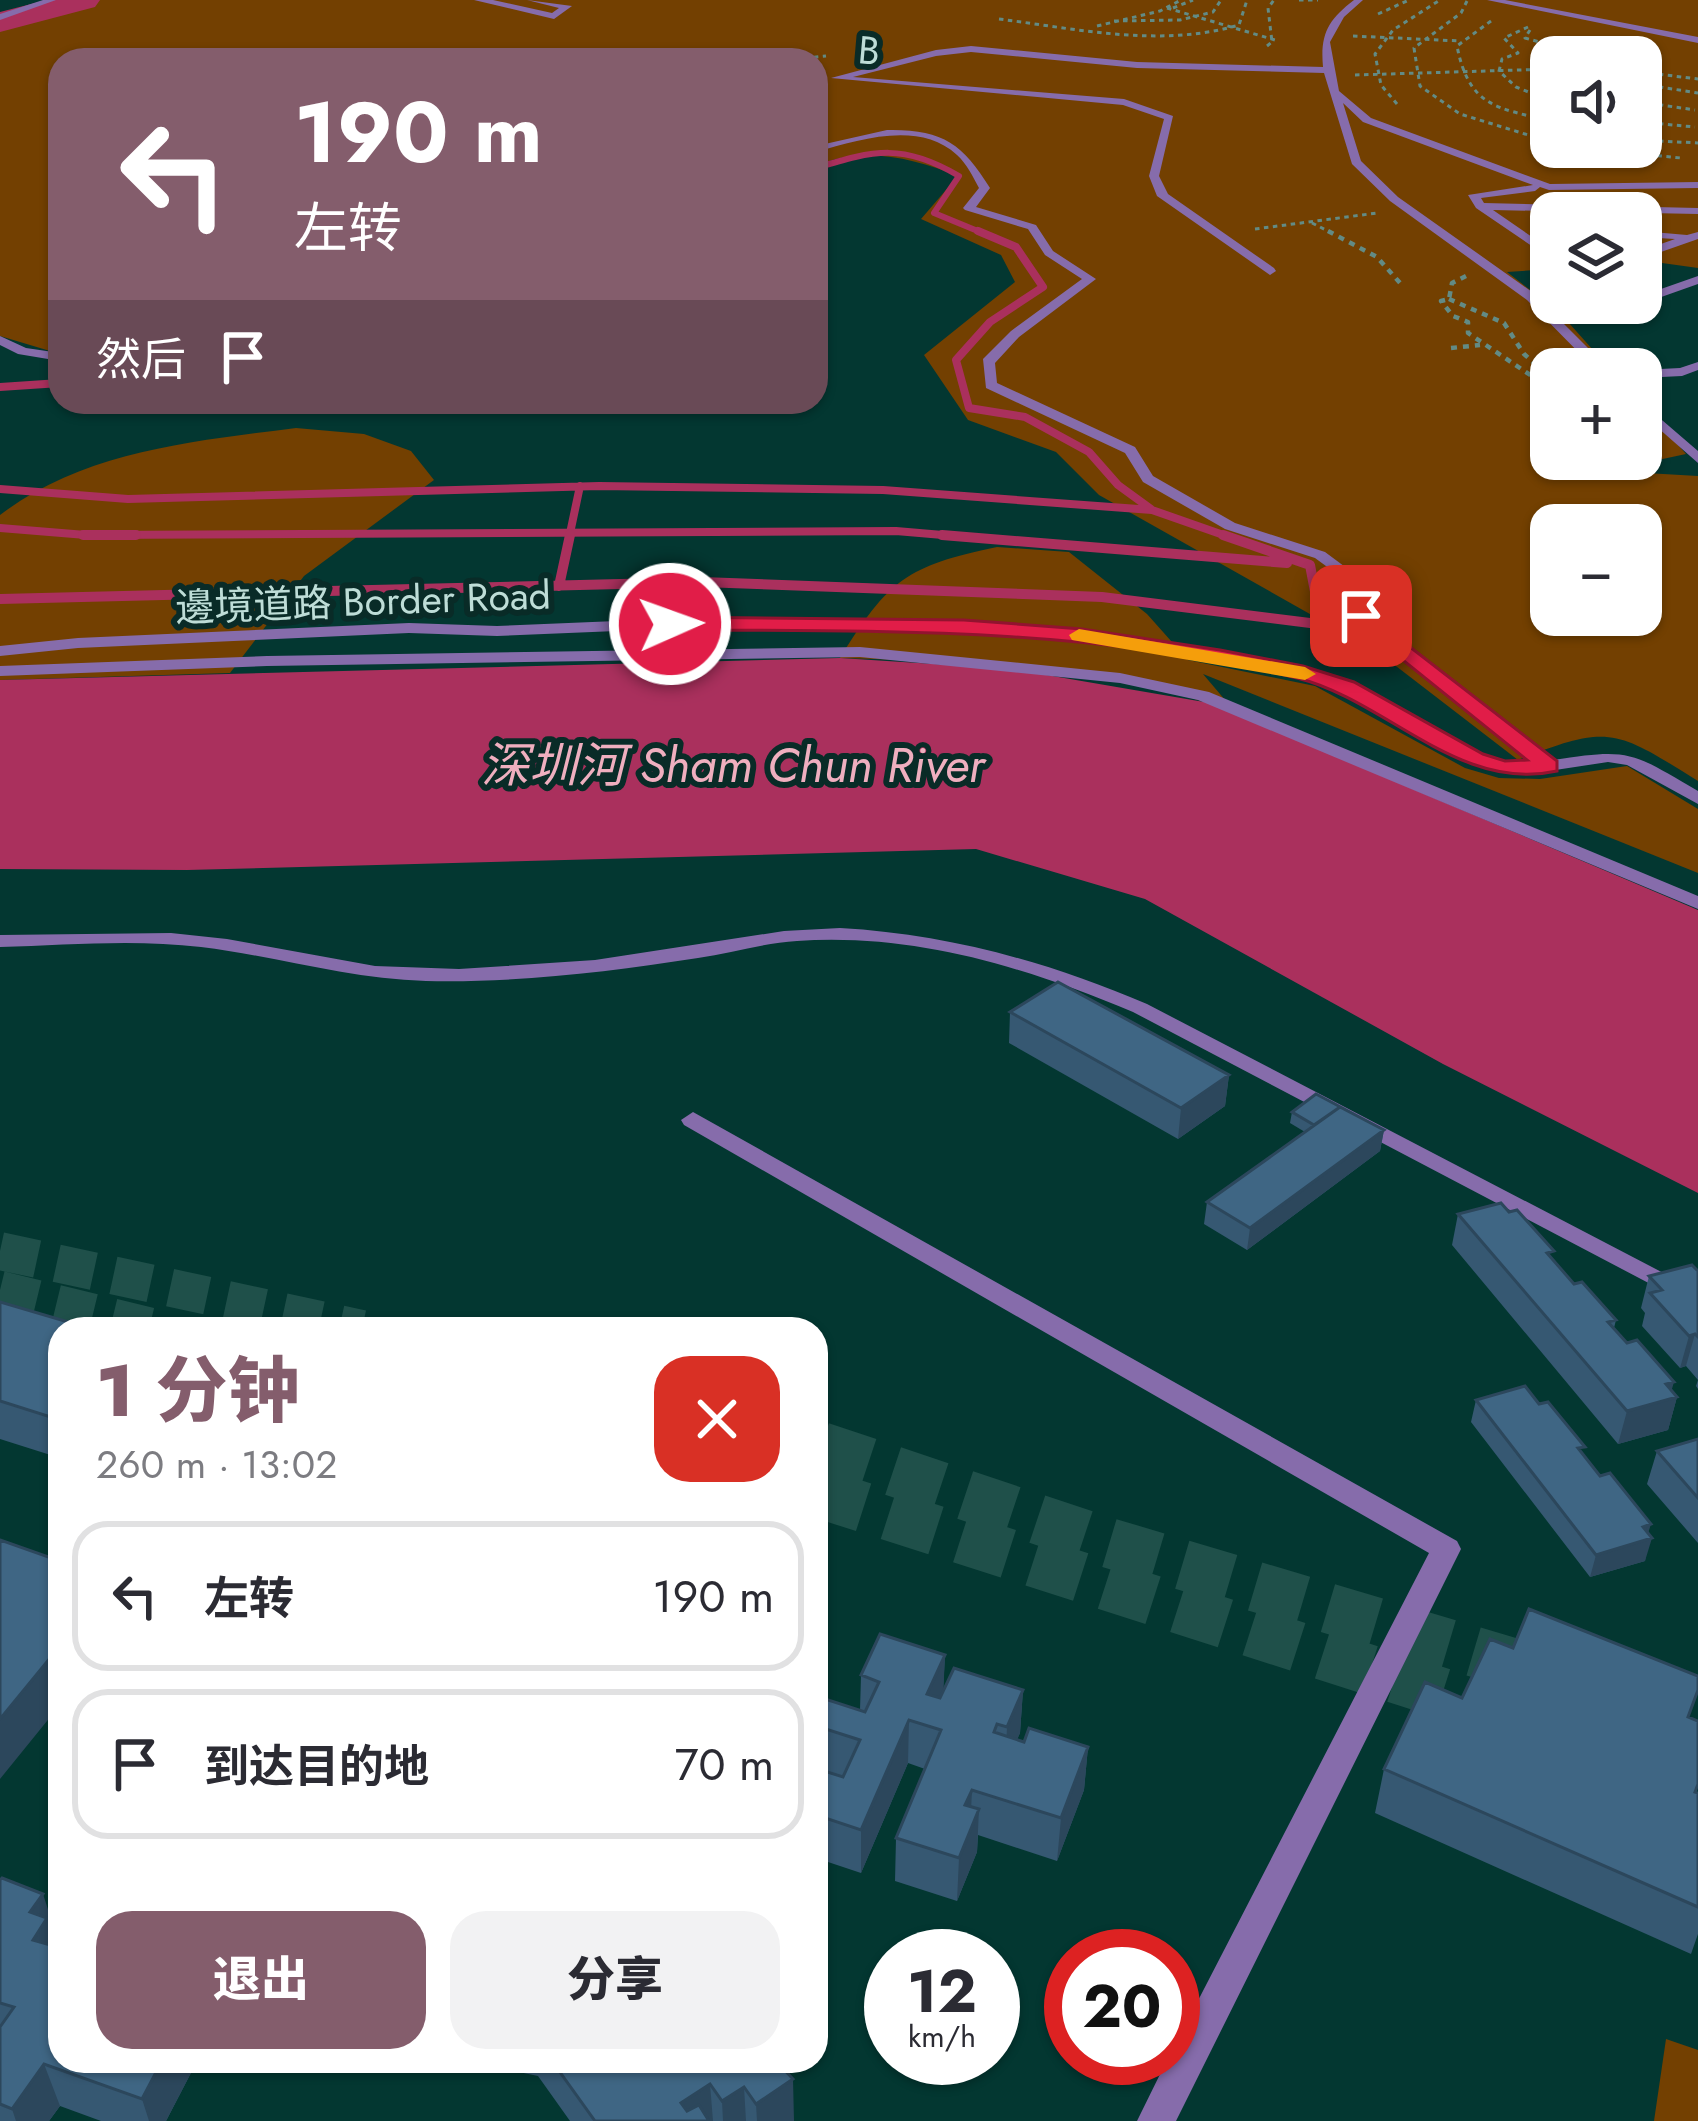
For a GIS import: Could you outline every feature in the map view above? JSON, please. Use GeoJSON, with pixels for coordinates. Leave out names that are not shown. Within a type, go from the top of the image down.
{"type":"FeatureCollection","features":[{"type":"Feature","properties":{"kind":"street"},"geometry":{"type":"LineString","coordinates":[[478,0],[554,16],[567,6],[532,0]]}},
{"type":"Feature","properties":{"kind":"street"},"geometry":{"type":"LineString","coordinates":[[693,1120],[1446,1549],[1156,2121]]}},
{"type":"Feature","properties":{"kind":"lane"},"geometry":{"type":"LineString","coordinates":[[0,17],[52,0]]}},
{"type":"Feature","properties":{"kind":"lane"},"geometry":{"type":"LineString","coordinates":[[1359,0],[1340,15],[1324,42],[1348,141],[1364,173],[1530,298]]}},
{"type":"Feature","properties":{"kind":"lane"},"geometry":{"type":"LineString","coordinates":[[1491,0],[1698,40]]}},
{"type":"Feature","properties":{"kind":"lane","name":"B"},"geometry":{"type":"LineString","coordinates":[[1270,271],[1163,196],[1154,176],[1169,118],[1158,112],[1101,100],[836,79],[936,53],[971,49],[1137,65],[1328,70]]}},
{"type":"Feature","properties":{"kind":"lane"},"geometry":{"type":"LineString","coordinates":[[1339,94],[1367,119],[1549,187]]}},
{"type":"Feature","properties":{"kind":"lane"},"geometry":{"type":"LineString","coordinates":[[828,146],[884,133],[916,133],[955,148],[985,188],[968,208],[1032,227],[1049,253],[1090,279],[1015,334],[988,362],[991,385],[1130,450],[1148,479],[1230,526],[1320,555],[1348,575],[1361,616],[1549,766]]}},
{"type":"Feature","properties":{"kind":"lane"},"geometry":{"type":"LineString","coordinates":[[1348,141],[1401,134]]}},
{"type":"Feature","properties":{"kind":"lane"},"geometry":{"type":"LineString","coordinates":[[1672,185],[1698,208]]}},
{"type":"Feature","properties":{"kind":"lane"},"geometry":{"type":"LineString","coordinates":[[1530,242],[1480,206],[1474,195],[1549,187],[1698,185]]}},
{"type":"Feature","properties":{"kind":"lane"},"geometry":{"type":"LineString","coordinates":[[1480,206],[1698,208]]}},
{"type":"Feature","properties":{"kind":"lane"},"geometry":{"type":"LineString","coordinates":[[1494,216],[1530,217]]}},
{"type":"Feature","properties":{"kind":"lane"},"geometry":{"type":"LineString","coordinates":[[1662,224],[1697,231]]}},
{"type":"Feature","properties":{"kind":"lane"},"geometry":{"type":"LineString","coordinates":[[1512,230],[1530,230]]}},
{"type":"Feature","properties":{"kind":"lane"},"geometry":{"type":"LineString","coordinates":[[1662,233],[1697,231]]}},
{"type":"Feature","properties":{"kind":"lane"},"geometry":{"type":"LineString","coordinates":[[1662,248],[1697,231]]}},
{"type":"Feature","properties":{"kind":"lane"},"geometry":{"type":"LineString","coordinates":[[1662,293],[1698,280]]}},
{"type":"Feature","properties":{"kind":"lane"},"geometry":{"type":"LineString","coordinates":[[1559,324],[1582,348]]}},
{"type":"Feature","properties":{"kind":"lane"},"geometry":{"type":"LineString","coordinates":[[0,340],[23,351],[48,355]]}},
{"type":"Feature","properties":{"kind":"lane"},"geometry":{"type":"LineString","coordinates":[[1662,373],[1698,366]]}},
{"type":"Feature","properties":{"kind":"lane"},"geometry":{"type":"LineString","coordinates":[[1662,426],[1698,459]]}},
{"type":"Feature","properties":{"kind":"lane","name":"邊境道路 Border Road"},"geometry":{"type":"LineString","coordinates":[[4,650],[409,628],[497,632],[713,622],[964,626],[1082,636],[1303,673],[1346,687],[1474,758],[1504,768],[1609,757],[1633,760],[1698,799]]}},
{"type":"Feature","properties":{"kind":"lane"},"geometry":{"type":"LineString","coordinates":[[4,650],[316,649],[352,659]]}},
{"type":"Feature","properties":{"kind":"lane"},"geometry":{"type":"LineString","coordinates":[[0,670],[352,659],[860,652],[1120,678],[1203,696],[1698,903]]}},
{"type":"Feature","properties":{"kind":"lane"},"geometry":{"type":"LineString","coordinates":[[0,941],[180,940],[314,965],[421,975],[508,974],[625,962],[796,935],[859,936],[992,956],[1069,976],[1140,1008],[1698,1301]]}},
{"type":"Feature","properties":{"kind":"path"},"geometry":{"type":"LineString","coordinates":[[1167,8],[1181,0]]}},
{"type":"Feature","properties":{"kind":"path"},"geometry":{"type":"LineString","coordinates":[[1097,26],[1185,6],[1193,0]]}},
{"type":"Feature","properties":{"kind":"path"},"geometry":{"type":"LineString","coordinates":[[1114,21],[1197,18],[1214,12],[1221,0]]}},
{"type":"Feature","properties":{"kind":"path"},"geometry":{"type":"LineString","coordinates":[[999,20],[1109,32],[1194,33],[1239,25],[1247,0]]}},
{"type":"Feature","properties":{"kind":"path"},"geometry":{"type":"LineString","coordinates":[[1298,0],[1314,3]]}},
{"type":"Feature","properties":{"kind":"path"},"geometry":{"type":"LineString","coordinates":[[1406,113],[1378,86],[1374,63],[1393,24],[1440,0]]}},
{"type":"Feature","properties":{"kind":"path"},"geometry":{"type":"LineString","coordinates":[[1468,0],[1460,13],[1414,48],[1422,91],[1448,109],[1530,135]]}},
{"type":"Feature","properties":{"kind":"path"},"geometry":{"type":"LineString","coordinates":[[1167,8],[1290,44]]}},
{"type":"Feature","properties":{"kind":"path"},"geometry":{"type":"LineString","coordinates":[[1348,35],[1460,41],[1499,16]]}},
{"type":"Feature","properties":{"kind":"path"},"geometry":{"type":"LineString","coordinates":[[1499,70],[1502,59],[1518,53],[1504,38],[1528,26]]}},
{"type":"Feature","properties":{"kind":"path"},"geometry":{"type":"LineString","coordinates":[[1525,38],[1530,40]]}},
{"type":"Feature","properties":{"kind":"path"},"geometry":{"type":"LineString","coordinates":[[1460,41],[1462,82],[1475,97],[1530,114]]}},
{"type":"Feature","properties":{"kind":"path"},"geometry":{"type":"LineString","coordinates":[[1499,70],[1516,87],[1530,93]]}},
{"type":"Feature","properties":{"kind":"path"},"geometry":{"type":"LineString","coordinates":[[1348,75],[1530,71]]}},
{"type":"Feature","properties":{"kind":"path"},"geometry":{"type":"LineString","coordinates":[[1662,75],[1698,79]]}},
{"type":"Feature","properties":{"kind":"path"},"geometry":{"type":"LineString","coordinates":[[1663,89],[1698,93]]}},
{"type":"Feature","properties":{"kind":"path"},"geometry":{"type":"LineString","coordinates":[[1662,106],[1694,110]]}},
{"type":"Feature","properties":{"kind":"path"},"geometry":{"type":"LineString","coordinates":[[1662,124],[1695,127]]}},
{"type":"Feature","properties":{"kind":"path"},"geometry":{"type":"LineString","coordinates":[[1662,141],[1698,143]]}},
{"type":"Feature","properties":{"kind":"path"},"geometry":{"type":"LineString","coordinates":[[1662,156],[1698,159]]}},
{"type":"Feature","properties":{"kind":"path"},"geometry":{"type":"LineString","coordinates":[[1250,230],[1387,212]]}},
{"type":"Feature","properties":{"kind":"path"},"geometry":{"type":"LineString","coordinates":[[1311,222],[1377,257],[1400,283]]}},
{"type":"Feature","properties":{"kind":"path"},"geometry":{"type":"LineString","coordinates":[[1530,359],[1504,322],[1445,300],[1453,316],[1468,322],[1468,334],[1530,376]]}},
{"type":"Feature","properties":{"kind":"path"},"geometry":{"type":"LineString","coordinates":[[1450,348],[1482,345]]}},
{"type":"Feature","properties":{"kind":"shaded area"},"geometry":{"type":"Polygon","coordinates":[[[86,0],[1698,0],[1698,268],[1662,263],[1662,192],[1530,192],[1530,270],[1507,272],[1530,290],[1530,324],[1570,324],[1591,348],[1530,348],[1530,480],[1698,476],[1698,781],[1648,751],[1612,738],[1573,740],[1518,760],[1379,653],[1099,495],[1056,452],[968,420],[924,355],[1015,282],[1001,255],[921,219],[958,176],[887,156],[828,162],[828,48],[48,48],[48,350],[0,336],[0,23],[86,0]]]}},
{"type":"Feature","properties":{"kind":"shaded area"},"geometry":{"type":"Polygon","coordinates":[[[1662,427],[1686,454],[1662,459],[1662,427]]]}},
{"type":"Feature","properties":{"kind":"shaded area"},"geometry":{"type":"Polygon","coordinates":[[[296,428],[364,434],[411,451],[434,480],[304,576],[230,673],[0,680],[0,515],[67,476],[141,452],[296,428]]]}},
{"type":"Feature","properties":{"kind":"shaded area"},"geometry":{"type":"Polygon","coordinates":[[[997,547],[1069,552],[1147,614],[1188,660],[1315,686],[1465,768],[1499,778],[1540,779],[1627,766],[1698,809],[1698,873],[1203,674],[1237,714],[1146,686],[1095,677],[989,665],[840,658],[873,610],[903,580],[941,561],[997,547]]]}},
{"type":"Feature","properties":{"kind":"shaded area"},"geometry":{"type":"Polygon","coordinates":[[[1666,2039],[1698,2050],[1698,2121],[1654,2121],[1666,2039]]]}},
{"type":"Feature","properties":{"kind":"water","name":"深圳河 Sham Chun River"},"geometry":{"type":"Polygon","coordinates":[[[840,658],[1012,669],[1210,703],[1698,910],[1698,1193],[1443,1064],[1145,899],[976,849],[187,870],[0,869],[0,680],[840,658]]]}},
{"type":"Feature","properties":{"kind":"building"},"geometry":{"type":"Polygon","coordinates":[[[1058,982],[1229,1075],[1181,1108],[1010,1012],[1058,982]]]}},
{"type":"Feature","properties":{"kind":"building"},"geometry":{"type":"Polygon","coordinates":[[[1316,1094],[1384,1130],[1340,1107],[1314,1125],[1292,1112],[1316,1094]]]}},
{"type":"Feature","properties":{"kind":"building"},"geometry":{"type":"Polygon","coordinates":[[[1340,1107],[1384,1130],[1250,1228],[1207,1202],[1340,1107]]]}},
{"type":"Feature","properties":{"kind":"building"},"geometry":{"type":"Polygon","coordinates":[[[1501,1203],[1509,1212],[1517,1210],[1554,1251],[1547,1253],[1574,1284],[1582,1282],[1616,1320],[1608,1322],[1627,1343],[1637,1340],[1674,1382],[1666,1384],[1677,1397],[1627,1411],[1458,1214],[1501,1203]]]}},
{"type":"Feature","properties":{"kind":"building"},"geometry":{"type":"Polygon","coordinates":[[[1692,1265],[1698,1271],[1698,1337],[1689,1336],[1650,1293],[1662,1290],[1649,1276],[1692,1265]]]}},
{"type":"Feature","properties":{"kind":"building"},"geometry":{"type":"Polygon","coordinates":[[[0,1302],[51,1317],[48,1416],[0,1401],[0,1302]]]}},
{"type":"Feature","properties":{"kind":"building"},"geometry":{"type":"Polygon","coordinates":[[[1525,1386],[1539,1404],[1548,1402],[1585,1447],[1578,1448],[1600,1476],[1610,1473],[1651,1524],[1643,1527],[1652,1538],[1596,1555],[1476,1400],[1525,1386]]]}},
{"type":"Feature","properties":{"kind":"building"},"geometry":{"type":"Polygon","coordinates":[[[1698,1439],[1698,1498],[1657,1451],[1698,1439]]]}},
{"type":"Feature","properties":{"kind":"building"},"geometry":{"type":"Polygon","coordinates":[[[0,1540],[48,1557],[48,1661],[0,1719],[0,1540]]]}},
{"type":"Feature","properties":{"kind":"building"},"geometry":{"type":"Polygon","coordinates":[[[1529,1609],[1698,1676],[1688,1717],[1698,1721],[1698,1907],[1384,1769],[1425,1682],[1462,1698],[1490,1639],[1513,1648],[1529,1609]]]}},
{"type":"Feature","properties":{"kind":"building"},"geometry":{"type":"Polygon","coordinates":[[[880,1634],[945,1655],[927,1694],[940,1698],[954,1668],[1023,1690],[1007,1727],[997,1724],[994,1732],[1024,1742],[1029,1728],[1088,1747],[1061,1818],[972,1790],[965,1805],[979,1809],[959,1858],[896,1838],[941,1730],[909,1720],[861,1830],[828,1819],[828,1772],[843,1777],[860,1740],[828,1730],[828,1700],[865,1712],[879,1682],[861,1675],[880,1634]]]}},
{"type":"Feature","properties":{"kind":"building"},"geometry":{"type":"Polygon","coordinates":[[[0,1880],[43,1894],[30,1912],[47,1918],[33,1940],[48,1944],[48,2065],[44,2064],[12,2109],[0,2104],[0,2027],[14,2007],[0,2003],[0,1880]]]}},
{"type":"Feature","properties":{"kind":"building"},"geometry":{"type":"Polygon","coordinates":[[[69,2073],[156,2073],[142,2099],[69,2073]]]}},
{"type":"Feature","properties":{"kind":"building"},"geometry":{"type":"Polygon","coordinates":[[[561,2073],[787,2073],[793,2079],[756,2104],[744,2087],[722,2101],[710,2084],[681,2103],[687,2111],[699,2105],[709,2121],[595,2121],[561,2073]]]}},
{"type":"Feature","properties":{"kind":"waterway"},"geometry":{"type":"LineString","coordinates":[[0,22],[84,0]]}},
{"type":"Feature","properties":{"kind":"waterway"},"geometry":{"type":"LineString","coordinates":[[828,165],[889,153],[939,165],[959,176],[934,213],[985,234]]}},
{"type":"Feature","properties":{"kind":"waterway"},"geometry":{"type":"LineString","coordinates":[[978,231],[1016,247],[1043,287],[990,322],[956,360],[969,408],[1025,417],[1089,452],[1118,485],[1151,509]]}},
{"type":"Feature","properties":{"kind":"waterway"},"geometry":{"type":"LineString","coordinates":[[0,387],[48,384]]}},
{"type":"Feature","properties":{"kind":"waterway"},"geometry":{"type":"LineString","coordinates":[[0,489],[128,499],[580,487]]}},
{"type":"Feature","properties":{"kind":"waterway"},"geometry":{"type":"LineString","coordinates":[[570,533],[580,487]]}},
{"type":"Feature","properties":{"kind":"waterway"},"geometry":{"type":"LineString","coordinates":[[580,487],[883,490],[1152,510],[1232,538]]}},
{"type":"Feature","properties":{"kind":"waterway"},"geometry":{"type":"LineString","coordinates":[[0,528],[86,535]]}},
{"type":"Feature","properties":{"kind":"waterway"},"geometry":{"type":"LineString","coordinates":[[570,533],[896,531],[959,536]]}},
{"type":"Feature","properties":{"kind":"waterway"},"geometry":{"type":"LineString","coordinates":[[86,535],[570,533]]}},
{"type":"Feature","properties":{"kind":"waterway"},"geometry":{"type":"LineString","coordinates":[[569,538],[570,533]]}},
{"type":"Feature","properties":{"kind":"waterway"},"geometry":{"type":"LineString","coordinates":[[86,535],[136,535]]}},
{"type":"Feature","properties":{"kind":"waterway"},"geometry":{"type":"LineString","coordinates":[[559,585],[570,535]]}},
{"type":"Feature","properties":{"kind":"waterway"},"geometry":{"type":"LineString","coordinates":[[942,535],[959,536]]}},
{"type":"Feature","properties":{"kind":"waterway"},"geometry":{"type":"LineString","coordinates":[[559,585],[702,582],[1102,597],[1342,627],[1317,602],[1310,565],[1223,535]]}},
{"type":"Feature","properties":{"kind":"waterway"},"geometry":{"type":"LineString","coordinates":[[959,536],[1287,563]]}},
{"type":"Feature","properties":{"kind":"waterway"},"geometry":{"type":"LineString","coordinates":[[959,536],[978,538]]}},
{"type":"Feature","properties":{"kind":"waterway"},"geometry":{"type":"LineString","coordinates":[[0,599],[559,585]]}},
{"type":"Feature","properties":{"kind":"tunnel"},"geometry":{"type":"LineString","coordinates":[[0,1251],[306,1317]]}},
{"type":"Feature","properties":{"kind":"tunnel"},"geometry":{"type":"LineString","coordinates":[[0,1290],[111,1317]]}},
{"type":"Feature","properties":{"kind":"tunnel"},"geometry":{"type":"LineString","coordinates":[[830,1450],[1109,1543],[1529,1668]]}},
{"type":"Feature","properties":{"kind":"tunnel"},"geometry":{"type":"LineString","coordinates":[[828,1496],[1470,1702]]}},
{"type":"Feature","properties":{"kind":"slow traffic"},"geometry":{"type":"LineString","coordinates":[[1079,635],[1305,674]]}},
{"type":"Feature","properties":{"kind":"route"},"geometry":{"type":"LineString","coordinates":[[670,624],[964,626],[1082,636],[1220,657],[1303,673],[1346,687],[1474,758],[1504,768],[1549,766],[1361,616]]}}]}
